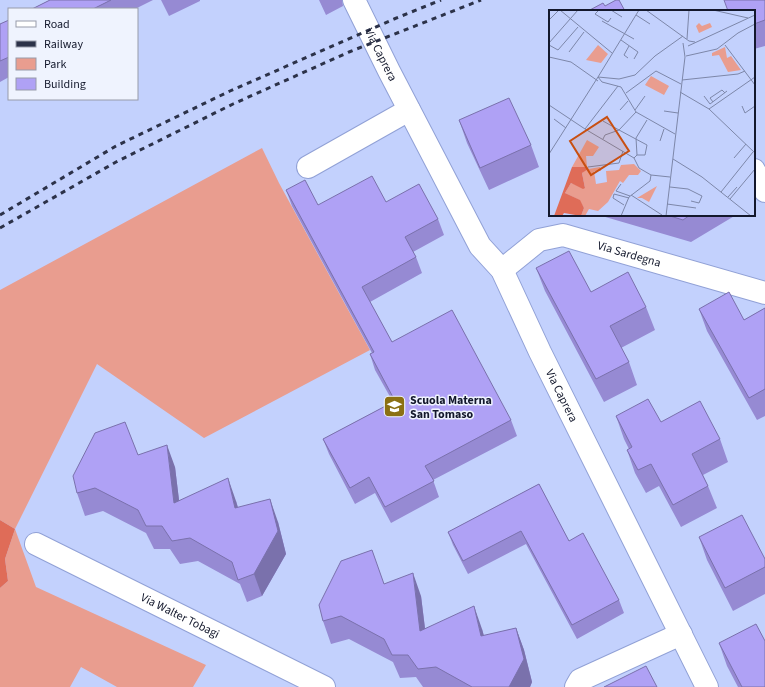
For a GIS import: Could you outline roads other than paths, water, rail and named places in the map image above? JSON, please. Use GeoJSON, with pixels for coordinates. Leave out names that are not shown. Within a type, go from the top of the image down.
{"type":"FeatureCollection","features":[{"type":"Feature","properties":{"kind":"street","name":"Via Caprera"},"geometry":{"type":"LineString","coordinates":[[354,0],[389,71],[480,246],[502,270],[540,352],[707,687]]}},
{"type":"Feature","properties":{"kind":"street"},"geometry":{"type":"LineString","coordinates":[[308,167],[409,110]]}},
{"type":"Feature","properties":{"kind":"street"},"geometry":{"type":"LineString","coordinates":[[755,172],[765,191]]}},
{"type":"Feature","properties":{"kind":"street","name":"Via Sardegna"},"geometry":{"type":"LineString","coordinates":[[502,270],[540,240],[563,235],[765,293]]}},
{"type":"Feature","properties":{"kind":"street","name":"Via Walter Tobagi"},"geometry":{"type":"LineString","coordinates":[[36,544],[324,687]]}},
{"type":"Feature","properties":{"kind":"street"},"geometry":{"type":"LineString","coordinates":[[576,687],[580,680],[681,634]]}},
{"type":"Feature","properties":{"kind":"railway"},"geometry":{"type":"LineString","coordinates":[[0,215],[116,146],[230,91],[441,0]]}},
{"type":"Feature","properties":{"kind":"railway"},"geometry":{"type":"LineString","coordinates":[[0,228],[116,162],[233,104],[349,52],[481,0]]}},
{"type":"Feature","properties":{"kind":"place","name":"Scuola Materna San Tomaso"},"geometry":{"type":"Point","coordinates":[394,407]}}]}
